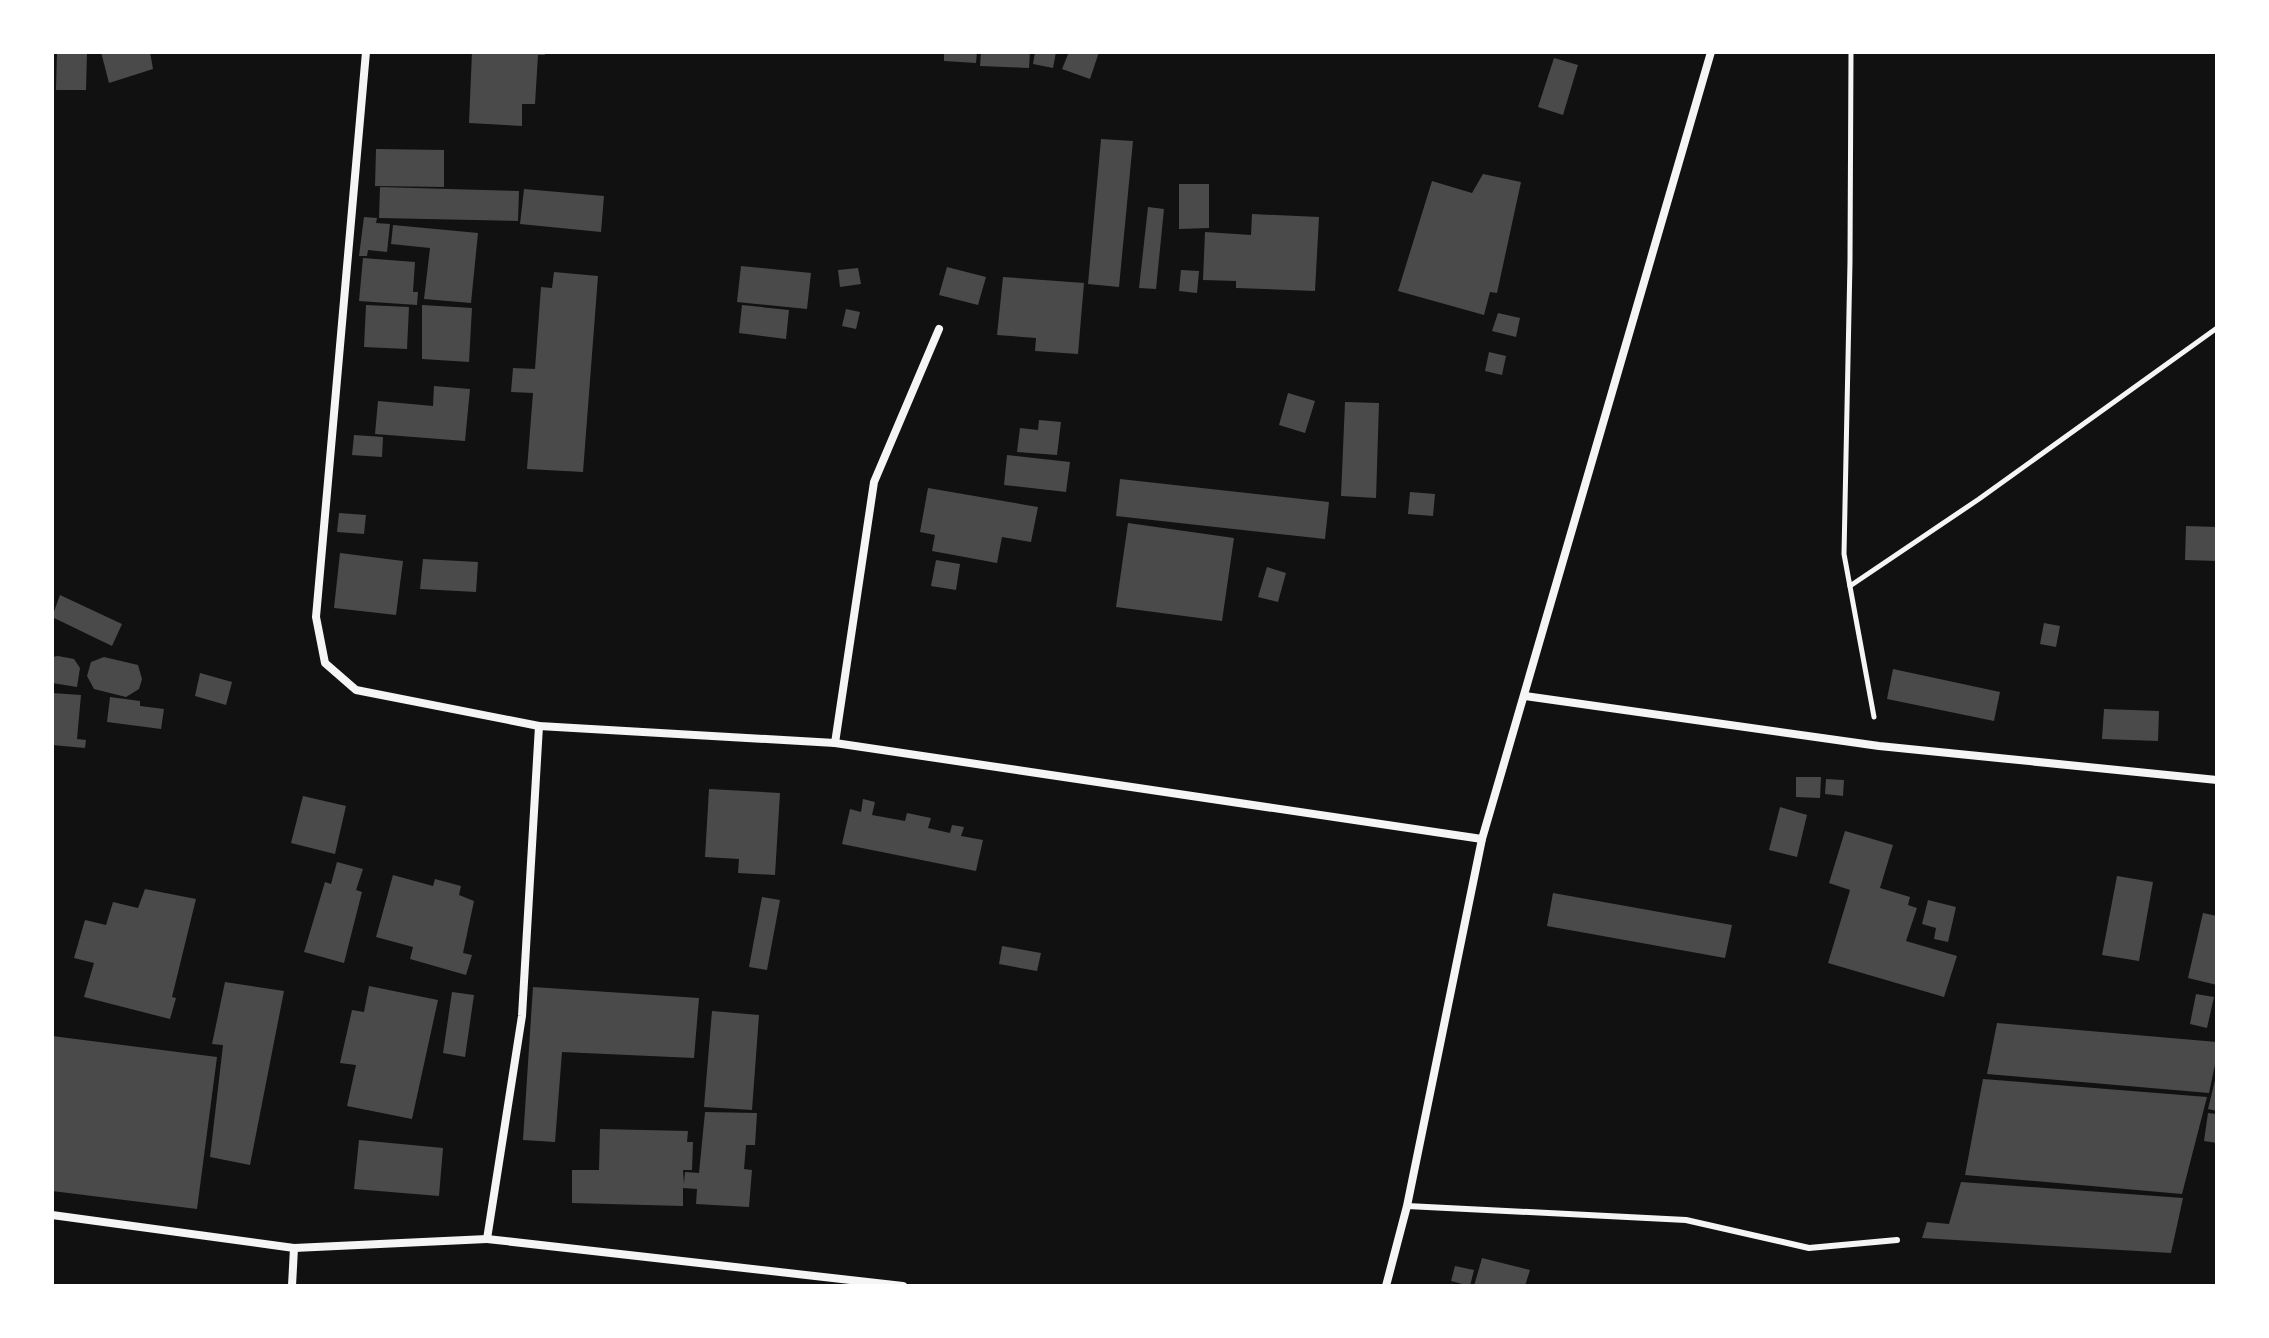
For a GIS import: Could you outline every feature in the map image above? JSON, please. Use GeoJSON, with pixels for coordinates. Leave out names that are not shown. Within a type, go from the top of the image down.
{"type":"FeatureCollection","features":[{"type":"Feature","properties":{"kind":"street"},"geometry":{"type":"LineString","coordinates":[[366,52],[316,617],[325,663],[356,690],[539,726],[835,743],[1482,839]]}},
{"type":"Feature","properties":{"kind":"street"},"geometry":{"type":"LineString","coordinates":[[1386,1286],[1407,1206],[1482,839],[1711,52]]}},
{"type":"Feature","properties":{"kind":"street"},"geometry":{"type":"LineString","coordinates":[[835,743],[874,482],[939,329]]}},
{"type":"Feature","properties":{"kind":"street"},"geometry":{"type":"LineString","coordinates":[[1525,696],[1879,746],[2217,780]]}},
{"type":"Feature","properties":{"kind":"street"},"geometry":{"type":"LineString","coordinates":[[487,1239],[522,1016],[539,726]]}},
{"type":"Feature","properties":{"kind":"street"},"geometry":{"type":"LineString","coordinates":[[52,1215],[294,1248],[487,1239],[903,1286]]}},
{"type":"Feature","properties":{"kind":"street"},"geometry":{"type":"LineString","coordinates":[[292,1286],[294,1248]]}},
{"type":"Feature","properties":{"kind":"lane"},"geometry":{"type":"LineString","coordinates":[[1407,1206],[1686,1220],[1809,1248],[1897,1240]]}},
{"type":"Feature","properties":{"kind":"path"},"geometry":{"type":"LineString","coordinates":[[1851,52],[1844,554],[1879,746]]}},
{"type":"Feature","properties":{"kind":"path"},"geometry":{"type":"LineString","coordinates":[[1850,586],[1979,499],[2217,328]]}},
{"type":"Feature","properties":{"kind":"building"},"geometry":{"type":"Polygon","coordinates":[[[57,52],[87,52],[86,90],[56,90],[57,52]]]}},
{"type":"Feature","properties":{"kind":"building"},"geometry":{"type":"Polygon","coordinates":[[[101,52],[150,52],[153,69],[109,83],[101,52]]]}},
{"type":"Feature","properties":{"kind":"building"},"geometry":{"type":"Polygon","coordinates":[[[472,52],[545,52],[545,55],[538,55],[535,104],[522,104],[522,126],[469,123],[472,52]]]}},
{"type":"Feature","properties":{"kind":"building"},"geometry":{"type":"Polygon","coordinates":[[[944,52],[977,52],[976,63],[944,61],[944,52]]]}},
{"type":"Feature","properties":{"kind":"building"},"geometry":{"type":"Polygon","coordinates":[[[981,52],[1030,52],[1029,68],[980,66],[981,52]]]}},
{"type":"Feature","properties":{"kind":"building"},"geometry":{"type":"Polygon","coordinates":[[[1035,52],[1056,52],[1053,68],[1033,64],[1035,52]]]}},
{"type":"Feature","properties":{"kind":"building"},"geometry":{"type":"Polygon","coordinates":[[[1069,52],[1099,52],[1090,79],[1062,69],[1069,52]]]}},
{"type":"Feature","properties":{"kind":"building"},"geometry":{"type":"Polygon","coordinates":[[[1554,58],[1578,65],[1563,115],[1538,107],[1554,58]]]}},
{"type":"Feature","properties":{"kind":"building"},"geometry":{"type":"Polygon","coordinates":[[[1101,139],[1133,141],[1119,287],[1088,284],[1101,139]]]}},
{"type":"Feature","properties":{"kind":"building"},"geometry":{"type":"Polygon","coordinates":[[[376,149],[444,150],[444,187],[375,186],[376,149]]]}},
{"type":"Feature","properties":{"kind":"building"},"geometry":{"type":"Polygon","coordinates":[[[1483,174],[1521,182],[1497,293],[1490,292],[1484,315],[1398,291],[1432,181],[1472,193],[1483,174]]]}},
{"type":"Feature","properties":{"kind":"building"},"geometry":{"type":"Polygon","coordinates":[[[1179,184],[1209,184],[1209,228],[1179,229],[1179,184]]]}},
{"type":"Feature","properties":{"kind":"building"},"geometry":{"type":"Polygon","coordinates":[[[380,187],[519,191],[518,221],[379,218],[380,187]]]}},
{"type":"Feature","properties":{"kind":"building"},"geometry":{"type":"Polygon","coordinates":[[[524,189],[604,196],[601,232],[520,224],[524,189]]]}},
{"type":"Feature","properties":{"kind":"building"},"geometry":{"type":"Polygon","coordinates":[[[1148,207],[1164,209],[1156,289],[1139,288],[1148,207]]]}},
{"type":"Feature","properties":{"kind":"building"},"geometry":{"type":"Polygon","coordinates":[[[1252,214],[1319,217],[1315,291],[1236,288],[1236,281],[1203,280],[1205,232],[1251,235],[1252,214]]]}},
{"type":"Feature","properties":{"kind":"building"},"geometry":{"type":"Polygon","coordinates":[[[364,217],[377,218],[376,223],[390,224],[387,252],[368,250],[367,256],[359,256],[364,217]]]}},
{"type":"Feature","properties":{"kind":"building"},"geometry":{"type":"Polygon","coordinates":[[[393,225],[478,233],[471,303],[424,299],[430,248],[391,244],[393,225]]]}},
{"type":"Feature","properties":{"kind":"building"},"geometry":{"type":"Polygon","coordinates":[[[363,258],[415,262],[413,292],[418,292],[417,305],[359,301],[363,258]]]}},
{"type":"Feature","properties":{"kind":"building"},"geometry":{"type":"Polygon","coordinates":[[[741,266],[811,273],[807,309],[737,302],[741,266]]]}},
{"type":"Feature","properties":{"kind":"building"},"geometry":{"type":"Polygon","coordinates":[[[947,267],[986,277],[978,305],[939,295],[947,267]]]}},
{"type":"Feature","properties":{"kind":"building"},"geometry":{"type":"Polygon","coordinates":[[[858,268],[861,284],[840,287],[838,270],[858,268]]]}},
{"type":"Feature","properties":{"kind":"building"},"geometry":{"type":"Polygon","coordinates":[[[1181,270],[1199,271],[1197,293],[1179,291],[1181,270]]]}},
{"type":"Feature","properties":{"kind":"building"},"geometry":{"type":"Polygon","coordinates":[[[554,272],[598,276],[583,472],[527,469],[533,393],[511,392],[513,368],[535,369],[541,287],[552,288],[554,272]]]}},
{"type":"Feature","properties":{"kind":"building"},"geometry":{"type":"Polygon","coordinates":[[[1003,277],[1084,283],[1078,354],[1035,351],[1036,338],[997,335],[1003,277]]]}},
{"type":"Feature","properties":{"kind":"building"},"geometry":{"type":"Polygon","coordinates":[[[366,305],[409,307],[407,349],[364,347],[366,305]]]}},
{"type":"Feature","properties":{"kind":"building"},"geometry":{"type":"Polygon","coordinates":[[[422,305],[472,308],[469,362],[422,359],[422,305]]]}},
{"type":"Feature","properties":{"kind":"building"},"geometry":{"type":"Polygon","coordinates":[[[742,305],[789,310],[786,339],[739,333],[742,305]]]}},
{"type":"Feature","properties":{"kind":"building"},"geometry":{"type":"Polygon","coordinates":[[[846,309],[860,312],[856,329],[842,326],[846,309]]]}},
{"type":"Feature","properties":{"kind":"building"},"geometry":{"type":"Polygon","coordinates":[[[1498,313],[1520,318],[1516,337],[1492,331],[1498,313]]]}},
{"type":"Feature","properties":{"kind":"building"},"geometry":{"type":"Polygon","coordinates":[[[1489,352],[1506,356],[1502,375],[1485,371],[1489,352]]]}},
{"type":"Feature","properties":{"kind":"building"},"geometry":{"type":"Polygon","coordinates":[[[434,386],[470,389],[465,441],[375,434],[378,401],[433,406],[434,386]]]}},
{"type":"Feature","properties":{"kind":"building"},"geometry":{"type":"Polygon","coordinates":[[[1288,393],[1315,401],[1305,433],[1279,425],[1288,393]]]}},
{"type":"Feature","properties":{"kind":"building"},"geometry":{"type":"Polygon","coordinates":[[[1345,402],[1379,403],[1376,498],[1341,496],[1345,402]]]}},
{"type":"Feature","properties":{"kind":"building"},"geometry":{"type":"Polygon","coordinates":[[[1039,420],[1061,422],[1057,455],[1017,452],[1020,428],[1038,430],[1039,420]]]}},
{"type":"Feature","properties":{"kind":"building"},"geometry":{"type":"Polygon","coordinates":[[[354,435],[383,437],[382,457],[352,455],[354,435]]]}},
{"type":"Feature","properties":{"kind":"building"},"geometry":{"type":"Polygon","coordinates":[[[1007,455],[1070,462],[1066,492],[1004,485],[1007,455]]]}},
{"type":"Feature","properties":{"kind":"building"},"geometry":{"type":"Polygon","coordinates":[[[1120,479],[1329,502],[1325,539],[1116,516],[1120,479]]]}},
{"type":"Feature","properties":{"kind":"building"},"geometry":{"type":"Polygon","coordinates":[[[928,488],[1038,507],[1031,542],[1002,537],[997,563],[932,551],[935,535],[920,532],[928,488]]]}},
{"type":"Feature","properties":{"kind":"building"},"geometry":{"type":"Polygon","coordinates":[[[1410,492],[1435,494],[1433,516],[1408,514],[1410,492]]]}},
{"type":"Feature","properties":{"kind":"building"},"geometry":{"type":"Polygon","coordinates":[[[339,513],[366,515],[364,534],[337,532],[339,513]]]}},
{"type":"Feature","properties":{"kind":"building"},"geometry":{"type":"Polygon","coordinates":[[[1128,523],[1234,538],[1222,621],[1116,607],[1128,523]]]}},
{"type":"Feature","properties":{"kind":"building"},"geometry":{"type":"Polygon","coordinates":[[[2186,526],[2217,527],[2217,561],[2185,560],[2186,526]]]}},
{"type":"Feature","properties":{"kind":"building"},"geometry":{"type":"Polygon","coordinates":[[[340,553],[403,561],[396,615],[334,608],[340,553]]]}},
{"type":"Feature","properties":{"kind":"building"},"geometry":{"type":"Polygon","coordinates":[[[423,559],[478,562],[476,592],[420,589],[423,559]]]}},
{"type":"Feature","properties":{"kind":"building"},"geometry":{"type":"Polygon","coordinates":[[[936,560],[960,564],[956,590],[931,586],[936,560]]]}},
{"type":"Feature","properties":{"kind":"building"},"geometry":{"type":"Polygon","coordinates":[[[1267,567],[1286,573],[1278,602],[1258,597],[1267,567]]]}},
{"type":"Feature","properties":{"kind":"building"},"geometry":{"type":"Polygon","coordinates":[[[60,595],[122,624],[112,646],[52,617],[60,595]]]}},
{"type":"Feature","properties":{"kind":"building"},"geometry":{"type":"Polygon","coordinates":[[[2044,623],[2060,626],[2056,647],[2040,644],[2044,623]]]}},
{"type":"Feature","properties":{"kind":"building"},"geometry":{"type":"Polygon","coordinates":[[[52,657],[74,659],[80,668],[77,687],[52,683],[52,657]]]}},
{"type":"Feature","properties":{"kind":"building"},"geometry":{"type":"Polygon","coordinates":[[[104,657],[138,665],[142,679],[139,689],[126,697],[94,689],[87,676],[91,662],[104,657]]]}},
{"type":"Feature","properties":{"kind":"building"},"geometry":{"type":"Polygon","coordinates":[[[1893,669],[2000,692],[1994,721],[1887,699],[1893,669]]]}},
{"type":"Feature","properties":{"kind":"building"},"geometry":{"type":"Polygon","coordinates":[[[200,673],[232,682],[226,705],[195,696],[200,673]]]}},
{"type":"Feature","properties":{"kind":"building"},"geometry":{"type":"Polygon","coordinates":[[[52,693],[81,695],[77,739],[86,740],[85,748],[52,745],[52,693]]]}},
{"type":"Feature","properties":{"kind":"building"},"geometry":{"type":"Polygon","coordinates":[[[110,697],[140,701],[140,706],[164,709],[161,729],[107,722],[110,697]]]}},
{"type":"Feature","properties":{"kind":"building"},"geometry":{"type":"Polygon","coordinates":[[[2104,709],[2159,711],[2158,741],[2102,739],[2104,709]]]}},
{"type":"Feature","properties":{"kind":"building"},"geometry":{"type":"Polygon","coordinates":[[[1796,777],[1821,777],[1820,798],[1796,797],[1796,777]]]}},
{"type":"Feature","properties":{"kind":"building"},"geometry":{"type":"Polygon","coordinates":[[[1826,779],[1844,780],[1843,796],[1825,794],[1826,779]]]}},
{"type":"Feature","properties":{"kind":"building"},"geometry":{"type":"Polygon","coordinates":[[[709,789],[780,793],[775,875],[738,873],[739,859],[705,857],[709,789]]]}},
{"type":"Feature","properties":{"kind":"building"},"geometry":{"type":"Polygon","coordinates":[[[303,796],[346,806],[335,854],[291,843],[303,796]]]}},
{"type":"Feature","properties":{"kind":"building"},"geometry":{"type":"Polygon","coordinates":[[[863,799],[875,802],[872,815],[905,821],[907,813],[931,818],[928,828],[950,833],[952,825],[964,827],[961,836],[983,840],[976,871],[842,844],[850,809],[861,812],[863,799]]]}},
{"type":"Feature","properties":{"kind":"building"},"geometry":{"type":"Polygon","coordinates":[[[1780,807],[1807,815],[1797,857],[1769,850],[1780,807]]]}},
{"type":"Feature","properties":{"kind":"building"},"geometry":{"type":"Polygon","coordinates":[[[1845,831],[1893,845],[1880,888],[1910,897],[1908,905],[1917,908],[1906,941],[1957,956],[1944,997],[1828,963],[1850,890],[1829,883],[1845,831]]]}},
{"type":"Feature","properties":{"kind":"building"},"geometry":{"type":"Polygon","coordinates":[[[337,862],[363,869],[356,890],[362,892],[344,963],[304,952],[325,882],[331,884],[337,862]]]}},
{"type":"Feature","properties":{"kind":"building"},"geometry":{"type":"Polygon","coordinates":[[[393,875],[433,886],[435,879],[461,886],[459,895],[474,901],[463,953],[472,955],[466,975],[410,959],[413,947],[376,937],[393,875]]]}},
{"type":"Feature","properties":{"kind":"building"},"geometry":{"type":"Polygon","coordinates":[[[2117,876],[2153,882],[2139,961],[2102,955],[2117,876]]]}},
{"type":"Feature","properties":{"kind":"building"},"geometry":{"type":"Polygon","coordinates":[[[145,889],[196,899],[172,997],[176,998],[170,1019],[84,997],[94,963],[74,958],[85,920],[106,925],[113,902],[138,908],[145,889]]]}},
{"type":"Feature","properties":{"kind":"building"},"geometry":{"type":"Polygon","coordinates":[[[1553,893],[1732,925],[1725,958],[1547,926],[1553,893]]]}},
{"type":"Feature","properties":{"kind":"building"},"geometry":{"type":"Polygon","coordinates":[[[762,897],[780,900],[767,970],[749,967],[762,897]]]}},
{"type":"Feature","properties":{"kind":"building"},"geometry":{"type":"Polygon","coordinates":[[[1928,900],[1956,907],[1948,942],[1934,939],[1936,928],[1922,924],[1928,900]]]}},
{"type":"Feature","properties":{"kind":"building"},"geometry":{"type":"Polygon","coordinates":[[[2203,913],[2217,916],[2217,985],[2188,978],[2203,913]]]}},
{"type":"Feature","properties":{"kind":"building"},"geometry":{"type":"Polygon","coordinates":[[[1002,946],[1041,953],[1037,971],[999,964],[1002,946]]]}},
{"type":"Feature","properties":{"kind":"building"},"geometry":{"type":"Polygon","coordinates":[[[225,982],[284,991],[250,1165],[210,1157],[223,1045],[212,1044],[225,982]]]}},
{"type":"Feature","properties":{"kind":"building"},"geometry":{"type":"Polygon","coordinates":[[[369,986],[438,1000],[412,1119],[347,1106],[356,1065],[340,1063],[352,1010],[364,1012],[369,986]]]}},
{"type":"Feature","properties":{"kind":"building"},"geometry":{"type":"Polygon","coordinates":[[[533,987],[699,998],[694,1058],[562,1052],[555,1142],[523,1140],[533,987]]]}},
{"type":"Feature","properties":{"kind":"building"},"geometry":{"type":"Polygon","coordinates":[[[452,992],[474,995],[465,1057],[443,1053],[452,992]]]}},
{"type":"Feature","properties":{"kind":"building"},"geometry":{"type":"Polygon","coordinates":[[[2196,994],[2214,997],[2207,1028],[2190,1024],[2196,994]]]}},
{"type":"Feature","properties":{"kind":"building"},"geometry":{"type":"Polygon","coordinates":[[[712,1011],[759,1015],[752,1110],[704,1107],[712,1011]]]}},
{"type":"Feature","properties":{"kind":"building"},"geometry":{"type":"Polygon","coordinates":[[[1997,1023],[2217,1042],[2209,1093],[1987,1074],[1997,1023]]]}},
{"type":"Feature","properties":{"kind":"building"},"geometry":{"type":"Polygon","coordinates":[[[52,1036],[217,1057],[197,1209],[52,1191],[52,1036]]]}},
{"type":"Feature","properties":{"kind":"building"},"geometry":{"type":"Polygon","coordinates":[[[2217,1076],[2217,1111],[2208,1109],[2217,1076]]]}},
{"type":"Feature","properties":{"kind":"building"},"geometry":{"type":"Polygon","coordinates":[[[1983,1079],[2207,1097],[2182,1194],[1965,1175],[1983,1079]]]}},
{"type":"Feature","properties":{"kind":"building"},"geometry":{"type":"Polygon","coordinates":[[[705,1112],[757,1113],[755,1145],[746,1145],[744,1169],[752,1170],[749,1207],[696,1204],[697,1189],[683,1188],[683,1206],[572,1203],[572,1170],[599,1170],[600,1129],[688,1131],[687,1142],[693,1142],[692,1170],[683,1170],[684,1184],[685,1172],[699,1173],[705,1112]]]}},
{"type":"Feature","properties":{"kind":"building"},"geometry":{"type":"Polygon","coordinates":[[[2208,1113],[2217,1114],[2217,1143],[2204,1141],[2208,1113]]]}},
{"type":"Feature","properties":{"kind":"building"},"geometry":{"type":"Polygon","coordinates":[[[359,1140],[443,1148],[439,1196],[354,1189],[359,1140]]]}},
{"type":"Feature","properties":{"kind":"building"},"geometry":{"type":"Polygon","coordinates":[[[1961,1182],[2183,1198],[2171,1253],[1922,1238],[1927,1222],[1949,1224],[1961,1182]]]}},
{"type":"Feature","properties":{"kind":"building"},"geometry":{"type":"Polygon","coordinates":[[[1482,1258],[1530,1270],[1525,1286],[1474,1286],[1482,1258]]]}},
{"type":"Feature","properties":{"kind":"building"},"geometry":{"type":"Polygon","coordinates":[[[1455,1266],[1474,1270],[1470,1286],[1451,1281],[1455,1266]]]}}]}
